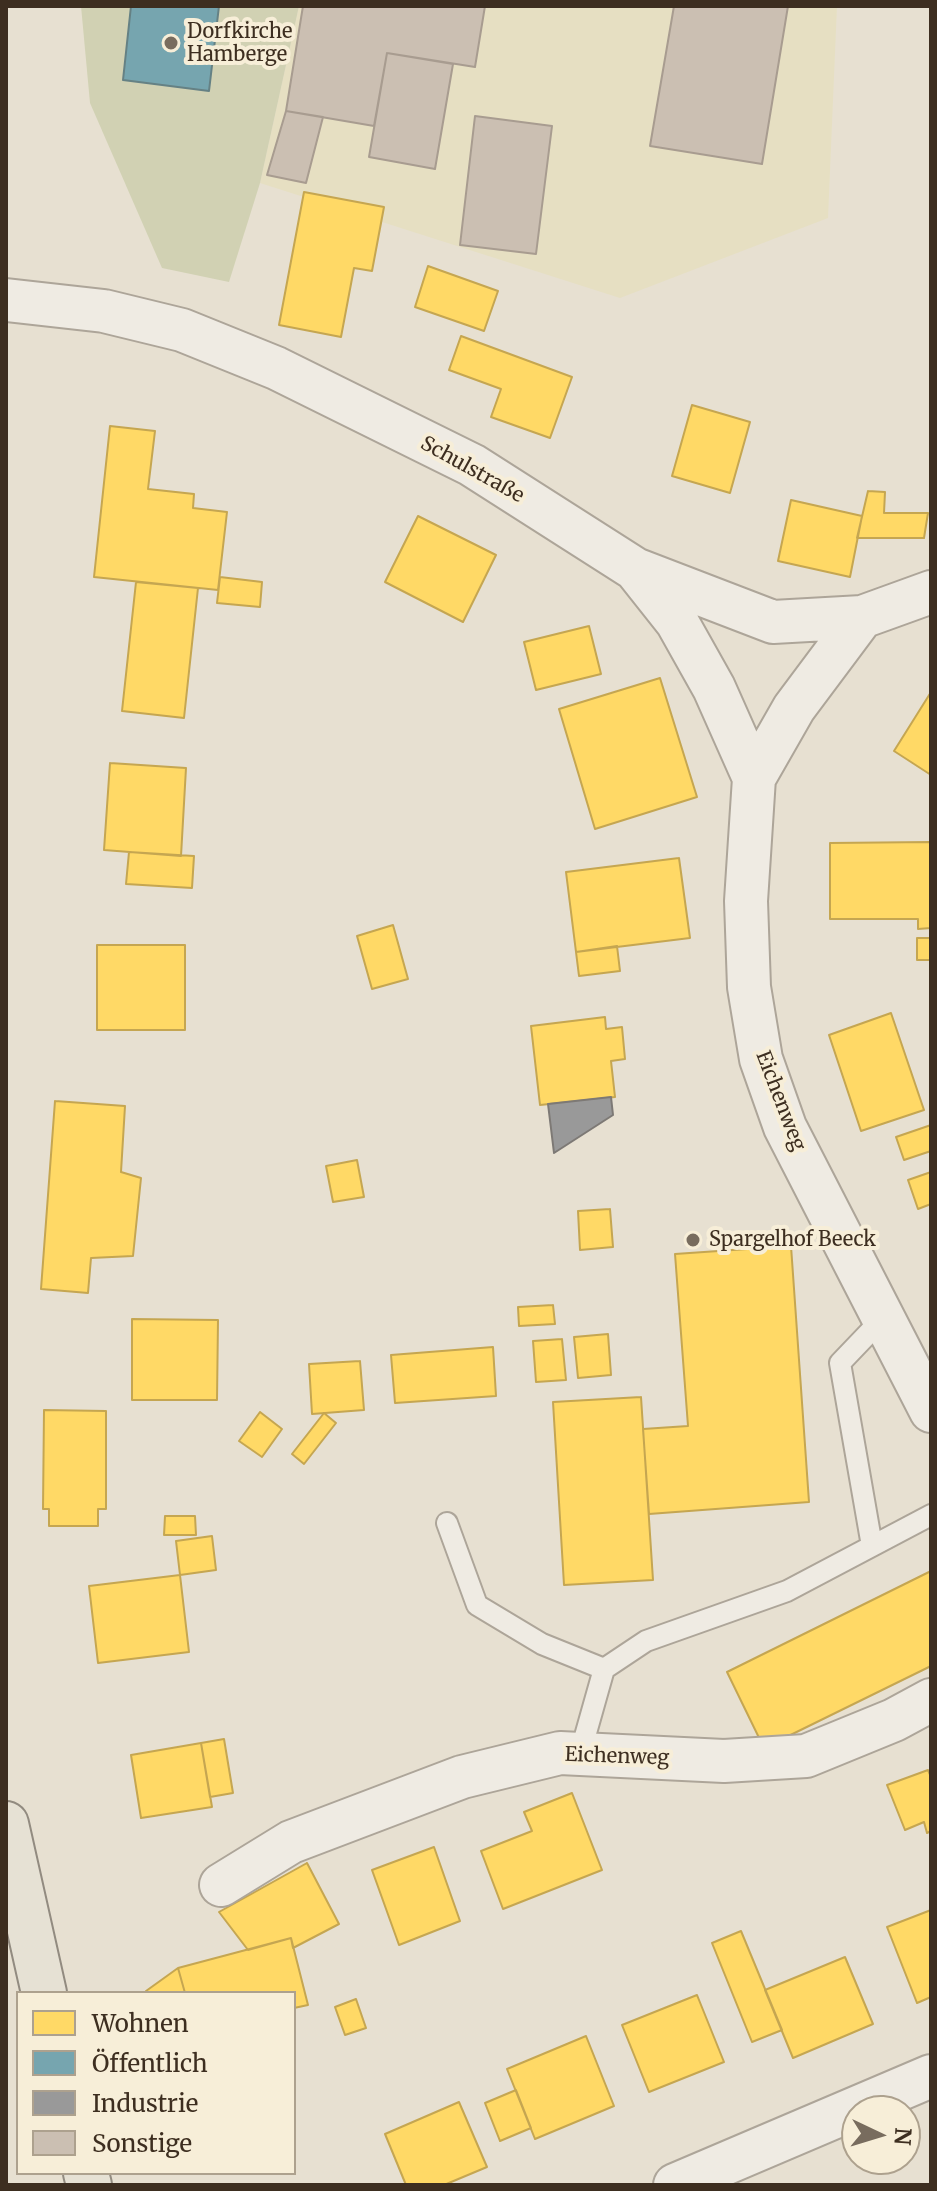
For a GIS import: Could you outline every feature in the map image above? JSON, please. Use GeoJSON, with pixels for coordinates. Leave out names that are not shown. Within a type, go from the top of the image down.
{"type":"FeatureCollection","features":[{"type":"Feature","properties":{"kind":"main road"},"geometry":{"type":"LineString","coordinates":[[6,1824],[44,1991]]}},
{"type":"Feature","properties":{"kind":"street","name":"Schulstraße"},"geometry":{"type":"LineString","coordinates":[[6,300],[104,311],[182,330],[276,368],[472,465],[635,569],[773,622],[862,617],[931,592]]}},
{"type":"Feature","properties":{"kind":"street","name":"Eichenweg"},"geometry":{"type":"LineString","coordinates":[[635,569],[677,622],[714,688],[754,778]]}},
{"type":"Feature","properties":{"kind":"street","name":"Eichenweg"},"geometry":{"type":"LineString","coordinates":[[862,617],[794,708],[754,778],[746,901],[749,987],[761,1059],[785,1127],[929,1403]]}},
{"type":"Feature","properties":{"kind":"street","name":"Eichenweg"},"geometry":{"type":"LineString","coordinates":[[221,1885],[291,1842],[462,1777],[560,1753],[724,1761],[806,1756],[894,1720],[931,1700]]}},
{"type":"Feature","properties":{"kind":"street"},"geometry":{"type":"LineString","coordinates":[[675,2185],[931,2076]]}},
{"type":"Feature","properties":{"kind":"lane"},"geometry":{"type":"LineString","coordinates":[[872,1546],[840,1363],[884,1317]]}},
{"type":"Feature","properties":{"kind":"lane"},"geometry":{"type":"LineString","coordinates":[[580,1754],[604,1669],[646,1641],[787,1591],[931,1515]]}},
{"type":"Feature","properties":{"kind":"lane"},"geometry":{"type":"LineString","coordinates":[[447,1523],[477,1605],[542,1644],[604,1669]]}},
{"type":"Feature","properties":{"kind":"shaded area"},"geometry":{"type":"Polygon","coordinates":[[[299,6],[837,6],[828,218],[620,298],[260,183],[299,6]]]}},
{"type":"Feature","properties":{"kind":"green space"},"geometry":{"type":"Polygon","coordinates":[[[81,6],[299,6],[260,183],[229,282],[162,268],[90,103],[81,6]]]}},
{"type":"Feature","properties":{"kind":"building: Wohnen"},"geometry":{"type":"Polygon","coordinates":[[[304,192],[384,207],[372,271],[354,268],[341,337],[279,325],[304,192]]]}},
{"type":"Feature","properties":{"kind":"building: Wohnen"},"geometry":{"type":"Polygon","coordinates":[[[428,266],[498,291],[484,331],[415,307],[428,266]]]}},
{"type":"Feature","properties":{"kind":"building: Wohnen"},"geometry":{"type":"Polygon","coordinates":[[[461,336],[572,377],[550,438],[491,417],[501,389],[449,370],[461,336]]]}},
{"type":"Feature","properties":{"kind":"building: Wohnen"},"geometry":{"type":"Polygon","coordinates":[[[692,405],[750,422],[730,493],[672,476],[692,405]]]}},
{"type":"Feature","properties":{"kind":"building: Wohnen"},"geometry":{"type":"Polygon","coordinates":[[[110,426],[155,431],[148,489],[194,494],[193,508],[227,512],[218,590],[94,577],[110,426]]]}},
{"type":"Feature","properties":{"kind":"building: Wohnen"},"geometry":{"type":"Polygon","coordinates":[[[868,491],[885,492],[884,513],[928,513],[924,538],[857,538],[868,491]]]}},
{"type":"Feature","properties":{"kind":"building: Wohnen"},"geometry":{"type":"Polygon","coordinates":[[[791,500],[862,516],[850,577],[778,561],[791,500]]]}},
{"type":"Feature","properties":{"kind":"building: Wohnen"},"geometry":{"type":"Polygon","coordinates":[[[418,516],[496,555],[463,622],[385,582],[418,516]]]}},
{"type":"Feature","properties":{"kind":"building: Wohnen"},"geometry":{"type":"Polygon","coordinates":[[[220,577],[262,582],[260,607],[217,603],[220,577]]]}},
{"type":"Feature","properties":{"kind":"building: Wohnen"},"geometry":{"type":"Polygon","coordinates":[[[136,582],[198,588],[184,718],[122,711],[136,582]]]}},
{"type":"Feature","properties":{"kind":"building: Wohnen"},"geometry":{"type":"Polygon","coordinates":[[[589,626],[601,674],[536,690],[524,642],[589,626]]]}},
{"type":"Feature","properties":{"kind":"building: Wohnen"},"geometry":{"type":"Polygon","coordinates":[[[660,678],[697,797],[595,829],[559,709],[660,678]]]}},
{"type":"Feature","properties":{"kind":"building: Wohnen"},"geometry":{"type":"Polygon","coordinates":[[[931,692],[931,775],[894,751],[931,692]]]}},
{"type":"Feature","properties":{"kind":"building: Wohnen"},"geometry":{"type":"Polygon","coordinates":[[[110,763],[186,768],[181,856],[104,850],[110,763]]]}},
{"type":"Feature","properties":{"kind":"building: Wohnen"},"geometry":{"type":"Polygon","coordinates":[[[931,842],[931,928],[918,929],[918,919],[830,919],[830,843],[931,842]]]}},
{"type":"Feature","properties":{"kind":"building: Wohnen"},"geometry":{"type":"Polygon","coordinates":[[[129,852],[194,856],[192,888],[126,884],[129,852]]]}},
{"type":"Feature","properties":{"kind":"building: Wohnen"},"geometry":{"type":"Polygon","coordinates":[[[679,858],[690,938],[576,952],[566,872],[679,858]]]}},
{"type":"Feature","properties":{"kind":"building: Wohnen"},"geometry":{"type":"Polygon","coordinates":[[[393,925],[408,979],[372,989],[357,936],[393,925]]]}},
{"type":"Feature","properties":{"kind":"building: Wohnen"},"geometry":{"type":"Polygon","coordinates":[[[917,938],[931,938],[931,960],[917,960],[917,938]]]}},
{"type":"Feature","properties":{"kind":"building: Wohnen"},"geometry":{"type":"Polygon","coordinates":[[[97,945],[185,945],[185,1030],[97,1030],[97,945]]]}},
{"type":"Feature","properties":{"kind":"building: Wohnen"},"geometry":{"type":"Polygon","coordinates":[[[617,946],[620,971],[579,976],[576,952],[617,946]]]}},
{"type":"Feature","properties":{"kind":"building: Wohnen"},"geometry":{"type":"Polygon","coordinates":[[[891,1013],[924,1110],[861,1131],[829,1035],[891,1013]]]}},
{"type":"Feature","properties":{"kind":"building: Wohnen"},"geometry":{"type":"Polygon","coordinates":[[[605,1017],[606,1029],[622,1027],[625,1059],[611,1061],[615,1097],[540,1105],[531,1026],[605,1017]]]}},
{"type":"Feature","properties":{"kind":"building: Wohnen"},"geometry":{"type":"Polygon","coordinates":[[[55,1101],[125,1106],[121,1172],[141,1178],[133,1256],[91,1258],[88,1293],[41,1289],[55,1101]]]}},
{"type":"Feature","properties":{"kind":"building: Wohnen"},"geometry":{"type":"Polygon","coordinates":[[[931,1125],[931,1151],[904,1160],[896,1137],[931,1125]]]}},
{"type":"Feature","properties":{"kind":"building: Wohnen"},"geometry":{"type":"Polygon","coordinates":[[[357,1160],[364,1197],[333,1202],[326,1166],[357,1160]]]}},
{"type":"Feature","properties":{"kind":"building: Wohnen"},"geometry":{"type":"Polygon","coordinates":[[[931,1172],[931,1204],[918,1209],[908,1180],[931,1172]]]}},
{"type":"Feature","properties":{"kind":"building: Wohnen"},"geometry":{"type":"Polygon","coordinates":[[[610,1209],[613,1247],[580,1250],[578,1211],[610,1209]]]}},
{"type":"Feature","properties":{"kind":"building: Wohnen"},"geometry":{"type":"Polygon","coordinates":[[[791,1246],[809,1502],[649,1514],[643,1429],[688,1426],[675,1254],[791,1246]]]}},
{"type":"Feature","properties":{"kind":"building: Wohnen"},"geometry":{"type":"Polygon","coordinates":[[[553,1305],[555,1324],[519,1326],[518,1307],[553,1305]]]}},
{"type":"Feature","properties":{"kind":"building: Wohnen"},"geometry":{"type":"Polygon","coordinates":[[[132,1319],[218,1320],[217,1400],[132,1400],[132,1319]]]}},
{"type":"Feature","properties":{"kind":"building: Wohnen"},"geometry":{"type":"Polygon","coordinates":[[[608,1334],[611,1375],[578,1378],[574,1337],[608,1334]]]}},
{"type":"Feature","properties":{"kind":"building: Wohnen"},"geometry":{"type":"Polygon","coordinates":[[[562,1339],[566,1380],[536,1382],[533,1341],[562,1339]]]}},
{"type":"Feature","properties":{"kind":"building: Wohnen"},"geometry":{"type":"Polygon","coordinates":[[[493,1347],[496,1396],[395,1403],[391,1355],[493,1347]]]}},
{"type":"Feature","properties":{"kind":"building: Wohnen"},"geometry":{"type":"Polygon","coordinates":[[[360,1361],[364,1410],[312,1414],[309,1364],[360,1361]]]}},
{"type":"Feature","properties":{"kind":"building: Wohnen"},"geometry":{"type":"Polygon","coordinates":[[[641,1397],[653,1580],[564,1585],[553,1402],[641,1397]]]}},
{"type":"Feature","properties":{"kind":"building: Wohnen"},"geometry":{"type":"Polygon","coordinates":[[[44,1410],[106,1411],[106,1509],[98,1509],[98,1526],[49,1526],[49,1509],[43,1509],[44,1410]]]}},
{"type":"Feature","properties":{"kind":"building: Wohnen"},"geometry":{"type":"Polygon","coordinates":[[[260,1412],[282,1429],[262,1457],[239,1441],[260,1412]]]}},
{"type":"Feature","properties":{"kind":"building: Wohnen"},"geometry":{"type":"Polygon","coordinates":[[[324,1413],[336,1423],[304,1464],[292,1454],[324,1413]]]}},
{"type":"Feature","properties":{"kind":"building: Wohnen"},"geometry":{"type":"Polygon","coordinates":[[[165,1516],[195,1516],[196,1535],[164,1535],[165,1516]]]}},
{"type":"Feature","properties":{"kind":"building: Wohnen"},"geometry":{"type":"Polygon","coordinates":[[[212,1536],[216,1570],[180,1575],[176,1541],[212,1536]]]}},
{"type":"Feature","properties":{"kind":"building: Wohnen"},"geometry":{"type":"Polygon","coordinates":[[[931,1571],[931,1666],[764,1748],[727,1672],[931,1571]]]}},
{"type":"Feature","properties":{"kind":"building: Wohnen"},"geometry":{"type":"Polygon","coordinates":[[[180,1575],[189,1652],[98,1663],[89,1586],[180,1575]]]}},
{"type":"Feature","properties":{"kind":"building: Wohnen"},"geometry":{"type":"Polygon","coordinates":[[[224,1739],[233,1793],[210,1797],[201,1743],[224,1739]]]}},
{"type":"Feature","properties":{"kind":"building: Wohnen"},"geometry":{"type":"Polygon","coordinates":[[[201,1743],[212,1807],[141,1818],[131,1755],[201,1743]]]}},
{"type":"Feature","properties":{"kind":"building: Wohnen"},"geometry":{"type":"Polygon","coordinates":[[[928,1770],[931,1777],[931,1831],[927,1833],[924,1822],[905,1830],[887,1785],[928,1770]]]}},
{"type":"Feature","properties":{"kind":"building: Wohnen"},"geometry":{"type":"Polygon","coordinates":[[[572,1793],[602,1870],[503,1909],[481,1851],[532,1831],[524,1812],[572,1793]]]}},
{"type":"Feature","properties":{"kind":"building: Wohnen"},"geometry":{"type":"Polygon","coordinates":[[[434,1847],[460,1921],[399,1945],[372,1870],[434,1847]]]}},
{"type":"Feature","properties":{"kind":"building: Wohnen"},"geometry":{"type":"Polygon","coordinates":[[[307,1863],[339,1924],[293,1948],[291,1938],[248,1950],[219,1912],[307,1863]]]}},
{"type":"Feature","properties":{"kind":"building: Wohnen"},"geometry":{"type":"Polygon","coordinates":[[[931,1910],[931,1997],[917,2003],[887,1927],[931,1910]]]}},
{"type":"Feature","properties":{"kind":"building: Wohnen"},"geometry":{"type":"Polygon","coordinates":[[[741,1931],[782,2030],[752,2042],[712,1943],[741,1931]]]}},
{"type":"Feature","properties":{"kind":"building: Wohnen"},"geometry":{"type":"Polygon","coordinates":[[[291,1938],[308,2005],[296,2008],[296,1991],[184,1991],[178,1968],[291,1938]]]}},
{"type":"Feature","properties":{"kind":"building: Wohnen"},"geometry":{"type":"Polygon","coordinates":[[[845,1957],[873,2024],[793,2058],[765,1990],[845,1957]]]}},
{"type":"Feature","properties":{"kind":"building: Wohnen"},"geometry":{"type":"Polygon","coordinates":[[[178,1968],[184,1991],[146,1991],[178,1968]]]}},
{"type":"Feature","properties":{"kind":"building: Wohnen"},"geometry":{"type":"Polygon","coordinates":[[[697,1995],[724,2062],[649,2092],[622,2025],[697,1995]]]}},
{"type":"Feature","properties":{"kind":"building: Wohnen"},"geometry":{"type":"Polygon","coordinates":[[[356,1999],[366,2028],[345,2035],[335,2007],[356,1999]]]}},
{"type":"Feature","properties":{"kind":"building: Wohnen"},"geometry":{"type":"Polygon","coordinates":[[[586,2036],[614,2106],[535,2139],[507,2069],[586,2036]]]}},
{"type":"Feature","properties":{"kind":"building: Wohnen"},"geometry":{"type":"Polygon","coordinates":[[[516,2090],[531,2128],[500,2141],[485,2103],[516,2090]]]}},
{"type":"Feature","properties":{"kind":"building: Wohnen"},"geometry":{"type":"Polygon","coordinates":[[[459,2102],[487,2167],[444,2185],[406,2185],[385,2134],[459,2102]]]}},
{"type":"Feature","properties":{"kind":"building: Öffentlich","name":"Dorfkirche Hamberge"},"geometry":{"type":"Polygon","coordinates":[[[131,6],[219,6],[209,91],[123,80],[131,6]]]}},
{"type":"Feature","properties":{"kind":"building: Industrie"},"geometry":{"type":"Polygon","coordinates":[[[611,1097],[613,1115],[554,1153],[548,1104],[611,1097]]]}},
{"type":"Feature","properties":{"kind":"building: Sonstige"},"geometry":{"type":"Polygon","coordinates":[[[303,6],[485,6],[475,67],[387,53],[374,126],[286,111],[303,6]]]}},
{"type":"Feature","properties":{"kind":"building: Sonstige"},"geometry":{"type":"Polygon","coordinates":[[[674,6],[788,6],[762,164],[650,146],[674,6]]]}},
{"type":"Feature","properties":{"kind":"building: Sonstige"},"geometry":{"type":"Polygon","coordinates":[[[387,53],[453,64],[435,169],[369,157],[387,53]]]}},
{"type":"Feature","properties":{"kind":"building: Sonstige"},"geometry":{"type":"Polygon","coordinates":[[[286,111],[323,117],[306,183],[267,175],[286,111]]]}},
{"type":"Feature","properties":{"kind":"building: Sonstige"},"geometry":{"type":"Polygon","coordinates":[[[475,116],[552,126],[536,254],[460,245],[475,116]]]}},
{"type":"Feature","properties":{"kind":"place","name":"Dorfkirche Hamberge"},"geometry":{"type":"Point","coordinates":[171,43]}},
{"type":"Feature","properties":{"kind":"place","name":"Spargelhof Beeck"},"geometry":{"type":"Point","coordinates":[693,1240]}}]}
